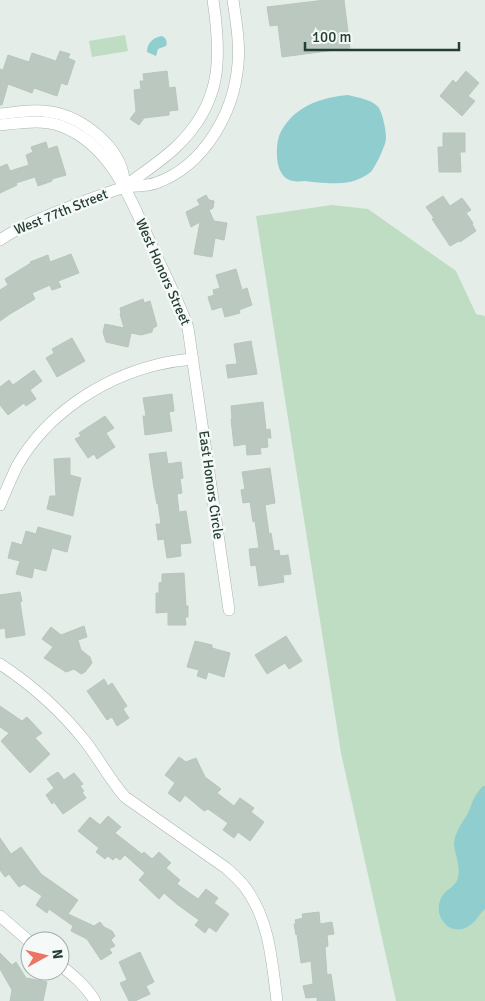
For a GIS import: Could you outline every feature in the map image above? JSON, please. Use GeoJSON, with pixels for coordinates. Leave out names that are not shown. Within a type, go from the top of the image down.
{"type":"FeatureCollection","features":[{"type":"Feature","properties":{"kind":"street","name":"West 77th Street"},"geometry":{"type":"LineString","coordinates":[[124,187],[174,149],[195,126],[204,111],[214,85],[218,58],[217,28],[213,0]]}},
{"type":"Feature","properties":{"kind":"street","name":"West 77th Street"},"geometry":{"type":"LineString","coordinates":[[0,240],[36,221],[87,200],[124,187],[143,186],[168,178],[190,162],[214,135],[232,98],[236,81],[239,46],[233,0]]}},
{"type":"Feature","properties":{"kind":"street"},"geometry":{"type":"LineString","coordinates":[[0,114],[28,111],[50,112],[63,115],[88,127],[100,137],[118,161],[123,175],[124,187]]}},
{"type":"Feature","properties":{"kind":"street"},"geometry":{"type":"LineString","coordinates":[[0,125],[38,122],[60,126],[71,131],[92,145],[124,187]]}},
{"type":"Feature","properties":{"kind":"street","name":"West Honors Street"},"geometry":{"type":"LineString","coordinates":[[124,187],[185,318],[191,339],[193,359]]}},
{"type":"Feature","properties":{"kind":"street"},"geometry":{"type":"LineString","coordinates":[[0,505],[18,466],[32,445],[50,424],[71,406],[88,394],[121,376],[155,365],[193,359]]}},
{"type":"Feature","properties":{"kind":"street","name":"East Honors Circle"},"geometry":{"type":"LineString","coordinates":[[193,359],[229,610]]}},
{"type":"Feature","properties":{"kind":"street"},"geometry":{"type":"LineString","coordinates":[[0,664],[18,675],[36,690],[71,724],[97,757],[117,788],[126,797],[226,868],[247,890],[261,917],[270,948],[277,1001]]}},
{"type":"Feature","properties":{"kind":"street"},"geometry":{"type":"LineString","coordinates":[[0,916],[20,933]]}},
{"type":"Feature","properties":{"kind":"street"},"geometry":{"type":"LineString","coordinates":[[70,973],[80,981],[95,1001]]}},
{"type":"Feature","properties":{"kind":"green space"},"geometry":{"type":"Polygon","coordinates":[[[125,35],[128,51],[92,57],[89,41],[125,35]]]}},
{"type":"Feature","properties":{"kind":"green space"},"geometry":{"type":"Polygon","coordinates":[[[332,205],[368,209],[456,271],[476,314],[485,316],[485,1001],[396,1001],[341,753],[256,216],[332,205]]]}},
{"type":"Feature","properties":{"kind":"water"},"geometry":{"type":"Polygon","coordinates":[[[161,36],[166,40],[166,46],[158,49],[156,56],[147,52],[151,41],[161,36]]]}},
{"type":"Feature","properties":{"kind":"water"},"geometry":{"type":"Polygon","coordinates":[[[348,95],[373,103],[379,108],[382,115],[386,141],[372,170],[355,181],[341,183],[293,181],[287,179],[283,175],[278,163],[277,149],[279,136],[290,118],[314,103],[327,98],[348,95]]]}},
{"type":"Feature","properties":{"kind":"water"},"geometry":{"type":"Polygon","coordinates":[[[485,786],[485,909],[469,926],[456,929],[445,924],[439,912],[439,905],[443,895],[457,881],[459,874],[454,844],[455,836],[475,797],[485,786]]]}},
{"type":"Feature","properties":{"kind":"building"},"geometry":{"type":"Polygon","coordinates":[[[325,0],[344,0],[350,48],[282,57],[278,25],[270,26],[267,7],[325,0]]]}},
{"type":"Feature","properties":{"kind":"building"},"geometry":{"type":"Polygon","coordinates":[[[60,51],[70,54],[68,58],[75,61],[67,85],[61,83],[57,96],[34,88],[32,93],[8,84],[2,105],[0,105],[0,69],[3,70],[8,55],[29,62],[32,53],[56,61],[60,51]]]}},
{"type":"Feature","properties":{"kind":"building"},"geometry":{"type":"Polygon","coordinates":[[[167,71],[169,88],[175,87],[178,110],[169,111],[169,115],[144,118],[139,125],[130,119],[136,111],[134,90],[141,89],[140,81],[144,81],[143,74],[167,71]]]}},
{"type":"Feature","properties":{"kind":"building"},"geometry":{"type":"Polygon","coordinates":[[[466,71],[479,83],[468,96],[475,101],[462,116],[440,96],[453,80],[456,83],[466,71]]]}},
{"type":"Feature","properties":{"kind":"building"},"geometry":{"type":"Polygon","coordinates":[[[443,133],[465,133],[465,152],[460,152],[461,172],[439,172],[438,147],[443,147],[443,133]]]}},
{"type":"Feature","properties":{"kind":"building"},"geometry":{"type":"Polygon","coordinates":[[[46,142],[48,149],[57,146],[66,175],[38,186],[35,177],[16,183],[17,185],[0,193],[0,167],[7,164],[10,171],[29,165],[26,155],[33,152],[31,147],[46,142]]]}},
{"type":"Feature","properties":{"kind":"building"},"geometry":{"type":"Polygon","coordinates":[[[206,195],[209,200],[214,201],[213,208],[209,210],[214,221],[227,223],[224,240],[215,238],[212,257],[194,254],[200,222],[191,227],[186,212],[200,205],[197,200],[206,195]]]}},
{"type":"Feature","properties":{"kind":"building"},"geometry":{"type":"Polygon","coordinates":[[[443,196],[450,206],[462,198],[471,210],[466,213],[476,231],[460,242],[450,246],[426,207],[443,196]]]}},
{"type":"Feature","properties":{"kind":"building"},"geometry":{"type":"Polygon","coordinates":[[[71,254],[79,273],[58,281],[61,287],[52,290],[50,285],[32,293],[35,299],[0,321],[0,290],[8,285],[5,279],[30,262],[48,255],[50,262],[71,254]]]}},
{"type":"Feature","properties":{"kind":"building"},"geometry":{"type":"Polygon","coordinates":[[[236,269],[242,290],[247,288],[252,305],[239,310],[240,313],[225,317],[222,307],[212,310],[208,297],[214,295],[213,290],[220,288],[216,275],[236,269]]]}},
{"type":"Feature","properties":{"kind":"building"},"geometry":{"type":"Polygon","coordinates":[[[143,299],[144,303],[150,301],[157,326],[153,328],[152,332],[141,335],[131,333],[128,347],[106,342],[103,332],[105,324],[124,328],[120,308],[143,299]]]}},
{"type":"Feature","properties":{"kind":"building"},"geometry":{"type":"Polygon","coordinates":[[[72,338],[85,361],[57,377],[46,358],[54,353],[52,349],[72,338]]]}},
{"type":"Feature","properties":{"kind":"building"},"geometry":{"type":"Polygon","coordinates":[[[251,341],[257,374],[228,378],[226,365],[237,364],[234,344],[251,341]]]}},
{"type":"Feature","properties":{"kind":"building"},"geometry":{"type":"Polygon","coordinates":[[[34,370],[42,381],[30,390],[36,399],[26,406],[24,403],[8,415],[0,405],[0,387],[9,380],[13,385],[34,370]]]}},
{"type":"Feature","properties":{"kind":"building"},"geometry":{"type":"Polygon","coordinates":[[[172,394],[174,411],[169,412],[172,431],[145,435],[143,416],[146,416],[143,398],[172,394]]]}},
{"type":"Feature","properties":{"kind":"building"},"geometry":{"type":"Polygon","coordinates":[[[263,402],[266,430],[270,429],[271,438],[267,438],[268,447],[260,448],[261,454],[247,455],[246,444],[234,446],[231,406],[263,402]]]}},
{"type":"Feature","properties":{"kind":"building"},"geometry":{"type":"Polygon","coordinates":[[[105,416],[114,428],[106,433],[115,447],[97,459],[94,454],[88,458],[75,439],[81,436],[79,433],[105,416]]]}},
{"type":"Feature","properties":{"kind":"building"},"geometry":{"type":"Polygon","coordinates":[[[166,452],[168,464],[181,462],[183,478],[180,479],[182,493],[177,494],[179,512],[186,511],[191,543],[180,544],[181,556],[167,558],[164,539],[158,540],[156,524],[161,524],[149,454],[166,452]]]}},
{"type":"Feature","properties":{"kind":"building"},"geometry":{"type":"Polygon","coordinates":[[[70,458],[70,475],[81,478],[73,516],[47,509],[50,496],[56,496],[54,459],[70,458]]]}},
{"type":"Feature","properties":{"kind":"building"},"geometry":{"type":"Polygon","coordinates":[[[270,468],[275,503],[265,505],[269,534],[271,533],[274,551],[279,550],[280,556],[288,555],[291,574],[283,575],[284,582],[259,586],[256,565],[251,566],[249,549],[259,548],[255,521],[253,522],[250,502],[243,503],[241,490],[245,489],[242,472],[270,468]]]}},
{"type":"Feature","properties":{"kind":"building"},"geometry":{"type":"Polygon","coordinates":[[[38,527],[71,536],[67,552],[52,548],[46,571],[34,568],[32,578],[16,574],[20,561],[8,558],[12,542],[22,545],[26,531],[36,534],[38,527]]]}},
{"type":"Feature","properties":{"kind":"building"},"geometry":{"type":"Polygon","coordinates":[[[184,573],[186,606],[188,606],[188,617],[185,617],[186,625],[168,625],[168,612],[156,613],[156,593],[159,593],[159,583],[162,582],[162,574],[184,573]]]}},
{"type":"Feature","properties":{"kind":"building"},"geometry":{"type":"Polygon","coordinates":[[[20,592],[25,635],[6,638],[5,628],[0,629],[0,595],[20,592]]]}},
{"type":"Feature","properties":{"kind":"building"},"geometry":{"type":"Polygon","coordinates":[[[84,626],[87,637],[78,640],[81,650],[90,657],[92,663],[85,672],[81,674],[74,669],[66,672],[44,658],[53,647],[42,639],[51,627],[61,635],[84,626]]]}},
{"type":"Feature","properties":{"kind":"building"},"geometry":{"type":"Polygon","coordinates":[[[286,636],[302,661],[289,669],[285,663],[267,674],[255,655],[286,636]]]}},
{"type":"Feature","properties":{"kind":"building"},"geometry":{"type":"Polygon","coordinates":[[[195,641],[212,645],[212,648],[230,653],[224,677],[208,672],[206,679],[197,676],[199,670],[187,667],[195,641]]]}},
{"type":"Feature","properties":{"kind":"building"},"geometry":{"type":"Polygon","coordinates":[[[104,679],[108,686],[112,683],[127,706],[123,709],[129,718],[117,726],[112,717],[107,720],[87,691],[104,679]]]}},
{"type":"Feature","properties":{"kind":"building"},"geometry":{"type":"Polygon","coordinates":[[[0,706],[22,721],[27,717],[42,733],[35,738],[50,754],[30,773],[1,741],[9,733],[0,727],[0,706]]]}},
{"type":"Feature","properties":{"kind":"building"},"geometry":{"type":"Polygon","coordinates":[[[179,757],[186,762],[196,758],[205,777],[221,789],[217,793],[234,806],[240,798],[254,808],[251,812],[264,822],[250,841],[238,832],[234,838],[223,830],[228,823],[208,809],[204,811],[185,795],[180,802],[168,793],[175,783],[165,775],[179,757]]]}},
{"type":"Feature","properties":{"kind":"building"},"geometry":{"type":"Polygon","coordinates":[[[58,772],[64,780],[74,773],[83,784],[80,786],[86,798],[63,814],[54,802],[52,804],[46,795],[54,788],[47,779],[58,772]]]}},
{"type":"Feature","properties":{"kind":"building"},"geometry":{"type":"Polygon","coordinates":[[[108,816],[121,827],[115,833],[142,854],[144,852],[152,859],[159,852],[171,863],[166,868],[180,880],[177,884],[198,899],[206,889],[218,898],[214,903],[229,914],[216,932],[209,927],[205,933],[195,925],[199,920],[164,893],[159,899],[139,880],[145,873],[125,855],[120,860],[116,857],[113,860],[108,856],[105,859],[96,852],[99,848],[78,831],[90,817],[100,825],[108,816]]]}},
{"type":"Feature","properties":{"kind":"building"},"geometry":{"type":"Polygon","coordinates":[[[0,838],[11,854],[21,847],[41,874],[78,900],[68,914],[94,926],[100,922],[104,927],[112,931],[115,936],[111,940],[115,946],[109,949],[112,953],[101,960],[87,939],[71,931],[73,926],[49,909],[47,913],[36,905],[42,896],[24,884],[19,887],[9,874],[5,877],[0,870],[0,838]]]}},
{"type":"Feature","properties":{"kind":"building"},"geometry":{"type":"Polygon","coordinates":[[[319,912],[320,924],[332,922],[334,934],[327,935],[328,946],[325,947],[327,975],[331,974],[335,1001],[317,1001],[317,997],[306,998],[303,986],[313,984],[311,961],[301,963],[294,924],[296,924],[295,920],[303,918],[302,914],[319,912]]]}},
{"type":"Feature","properties":{"kind":"building"},"geometry":{"type":"Polygon","coordinates":[[[140,952],[154,982],[146,986],[150,994],[135,1001],[129,1001],[120,983],[127,980],[119,962],[140,952]]]}},
{"type":"Feature","properties":{"kind":"building"},"geometry":{"type":"Polygon","coordinates":[[[0,953],[12,965],[16,962],[20,968],[20,981],[47,982],[43,1001],[10,1001],[12,990],[0,969],[0,953]]]}}]}
